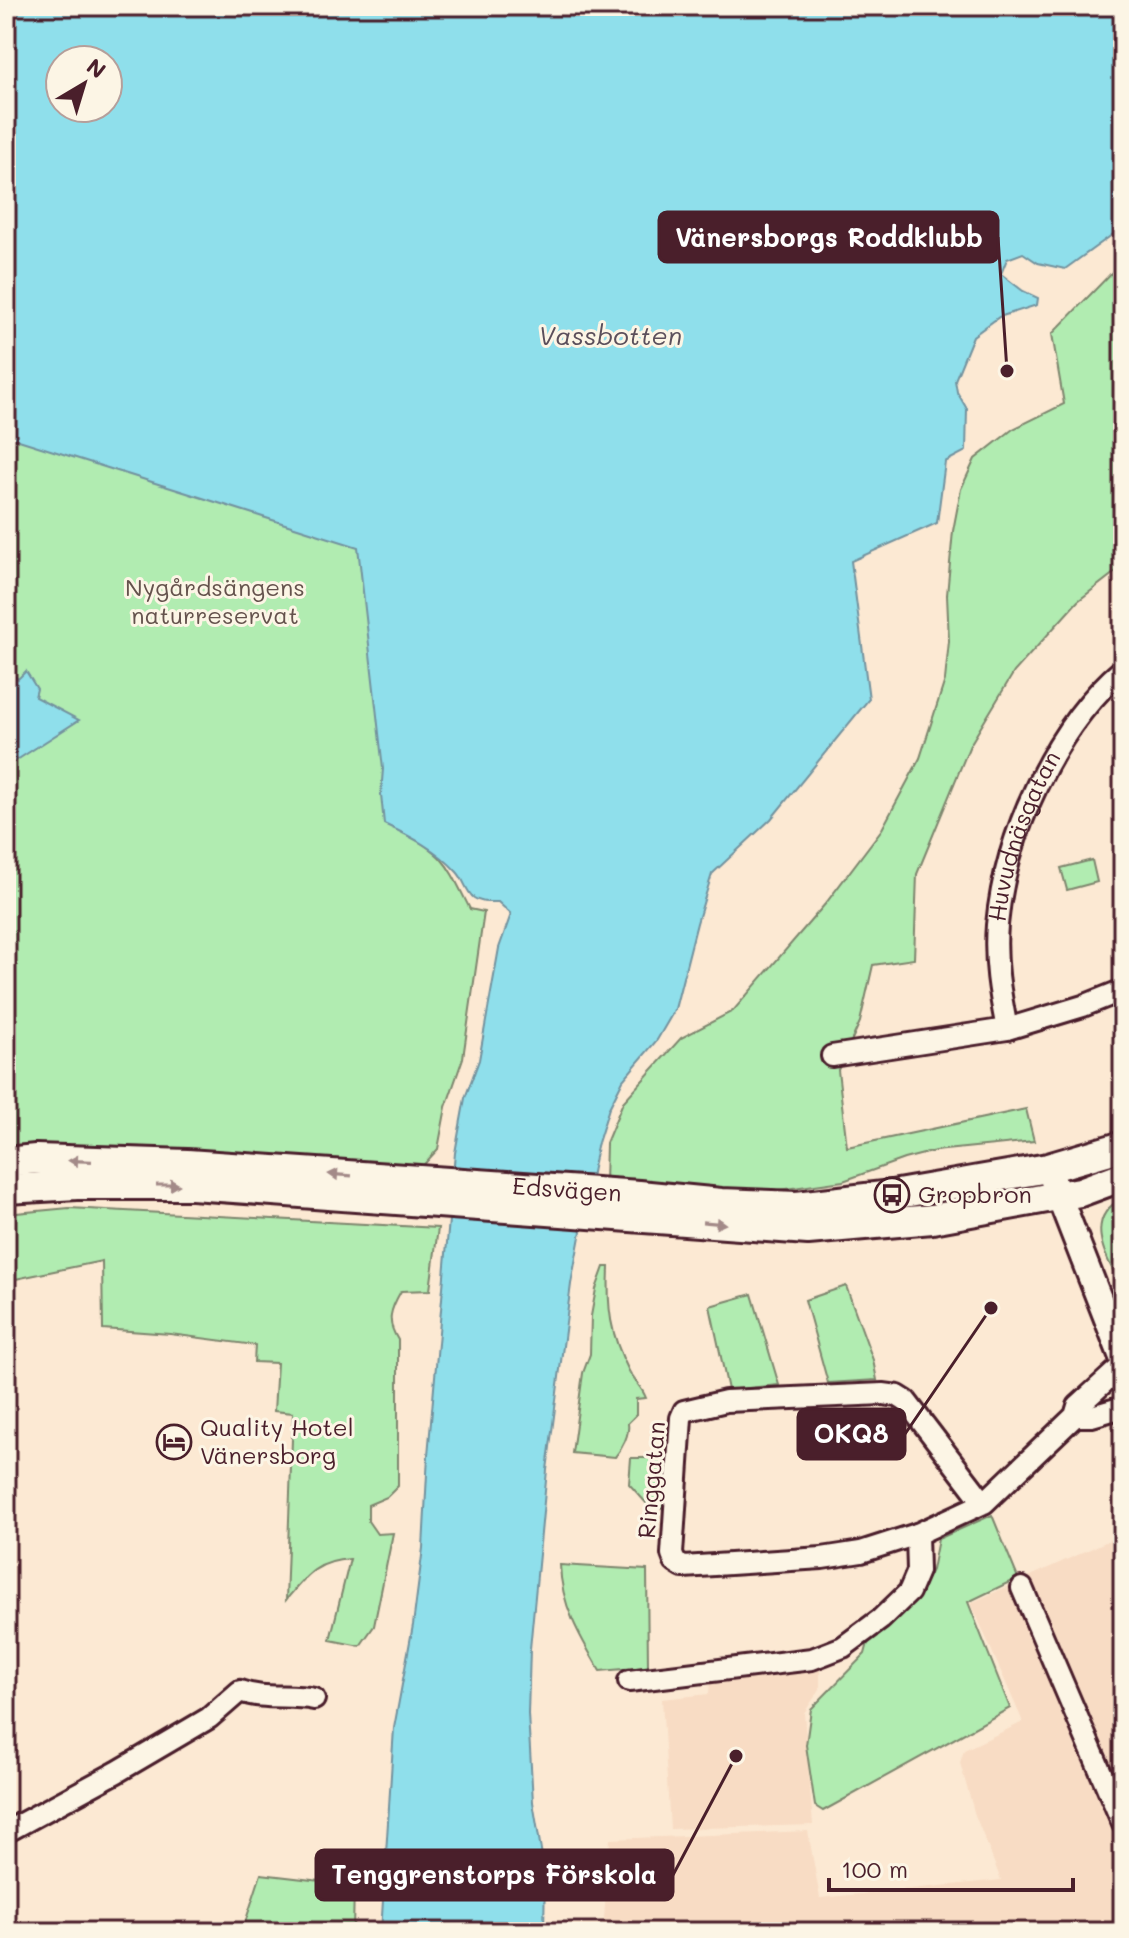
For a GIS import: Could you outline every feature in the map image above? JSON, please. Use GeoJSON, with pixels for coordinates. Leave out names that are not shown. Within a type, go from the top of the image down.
{"type":"FeatureCollection","features":[{"type":"Feature","properties":{"kind":"main road","name":"Edsvägen"},"geometry":{"type":"LineString","coordinates":[[637,1206],[721,1203],[797,1206],[892,1195],[1048,1168],[1123,1146]]}},
{"type":"Feature","properties":{"kind":"main road","name":"Edsvägen"},"geometry":{"type":"LineString","coordinates":[[6,1162],[36,1159],[187,1164],[416,1190],[637,1206],[808,1230],[932,1219],[1080,1192],[1123,1176]]}},
{"type":"Feature","properties":{"kind":"main road","name":"Edsvägen"},"geometry":{"type":"LineString","coordinates":[[6,1189],[77,1185],[192,1185],[416,1190]]}},
{"type":"Feature","properties":{"kind":"street","name":"Huvudnäsgatan"},"geometry":{"type":"LineString","coordinates":[[1007,1029],[997,971],[997,937],[1000,900],[1013,849],[1049,762],[1082,714],[1123,669]]}},
{"type":"Feature","properties":{"kind":"street"},"geometry":{"type":"LineString","coordinates":[[832,1056],[1007,1029],[1083,1006],[1123,990]]}},
{"type":"Feature","properties":{"kind":"street"},"geometry":{"type":"LineString","coordinates":[[1048,1168],[1123,1362]]}},
{"type":"Feature","properties":{"kind":"street","name":"Ringgatan"},"geometry":{"type":"LineString","coordinates":[[984,1503],[906,1401],[898,1396],[883,1394],[726,1401],[684,1411],[681,1418],[672,1554],[675,1562],[683,1567],[822,1558],[861,1552],[917,1534],[984,1503],[1075,1416],[1078,1406],[1123,1362]]}},
{"type":"Feature","properties":{"kind":"street"},"geometry":{"type":"LineString","coordinates":[[1075,1416],[1092,1416],[1123,1407]]}},
{"type":"Feature","properties":{"kind":"street"},"geometry":{"type":"LineString","coordinates":[[629,1681],[812,1659],[843,1647],[862,1635],[909,1592],[918,1571],[917,1534]]}},
{"type":"Feature","properties":{"kind":"street"},"geometry":{"type":"LineString","coordinates":[[1022,1588],[1123,1824]]}},
{"type":"Feature","properties":{"kind":"street"},"geometry":{"type":"LineString","coordinates":[[6,1832],[209,1718],[240,1691],[253,1696],[295,1695],[314,1699]]}},
{"type":"Feature","properties":{"kind":"shaded area"},"geometry":{"type":"Polygon","coordinates":[[[1123,1534],[1123,1932],[603,1932],[610,1839],[808,1831],[820,1898],[1001,1880],[975,1815],[960,1763],[964,1750],[1023,1722],[971,1603],[1123,1534]]]}},
{"type":"Feature","properties":{"kind":"shaded area"},"geometry":{"type":"Polygon","coordinates":[[[820,1666],[820,1689],[804,1713],[813,1825],[670,1829],[662,1699],[709,1694],[710,1680],[820,1666]]]}},
{"type":"Feature","properties":{"kind":"green space"},"geometry":{"type":"Polygon","coordinates":[[[1123,261],[1123,566],[1078,601],[1014,672],[970,745],[917,874],[914,959],[873,965],[860,1022],[838,1070],[847,1147],[1026,1109],[1034,1141],[935,1151],[843,1181],[765,1192],[605,1184],[606,1143],[623,1102],[681,1038],[733,1011],[826,903],[882,829],[920,758],[945,680],[949,641],[947,595],[953,531],[961,489],[975,459],[1013,429],[1064,404],[1052,334],[1123,261]]]}},
{"type":"Feature","properties":{"kind":"green space","name":"Nygårdsängens naturreservat"},"geometry":{"type":"Polygon","coordinates":[[[6,323],[440,449],[402,832],[437,855],[451,872],[470,909],[484,912],[463,1058],[446,1107],[438,1149],[418,1171],[104,1147],[6,1145],[6,323]]]}},
{"type":"Feature","properties":{"kind":"green space"},"geometry":{"type":"Polygon","coordinates":[[[1092,860],[1097,882],[1067,890],[1061,868],[1092,860]]]}},
{"type":"Feature","properties":{"kind":"green space"},"geometry":{"type":"Polygon","coordinates":[[[1123,1198],[1123,1289],[1105,1253],[1100,1228],[1110,1207],[1123,1198]]]}},
{"type":"Feature","properties":{"kind":"green space"},"geometry":{"type":"Polygon","coordinates":[[[69,1208],[438,1228],[430,1290],[401,1291],[391,1316],[398,1340],[398,1486],[387,1497],[368,1505],[368,1521],[377,1534],[393,1533],[374,1626],[360,1646],[330,1640],[350,1559],[328,1563],[313,1571],[286,1600],[293,1413],[274,1411],[277,1363],[254,1362],[255,1345],[103,1329],[102,1261],[6,1281],[6,1214],[69,1208]]]}},
{"type":"Feature","properties":{"kind":"green space"},"geometry":{"type":"Polygon","coordinates":[[[604,1267],[609,1267],[609,1308],[614,1333],[629,1371],[646,1398],[636,1399],[636,1415],[628,1423],[625,1441],[615,1457],[572,1453],[583,1373],[590,1354],[591,1316],[604,1267]]]}},
{"type":"Feature","properties":{"kind":"green space"},"geometry":{"type":"Polygon","coordinates":[[[846,1286],[873,1360],[877,1380],[828,1383],[805,1300],[846,1286]]]}},
{"type":"Feature","properties":{"kind":"green space"},"geometry":{"type":"Polygon","coordinates":[[[752,1294],[779,1385],[728,1390],[710,1306],[752,1294]]]}},
{"type":"Feature","properties":{"kind":"green space"},"geometry":{"type":"Polygon","coordinates":[[[631,1458],[665,1458],[666,1494],[662,1508],[648,1505],[629,1484],[631,1458]]]}},
{"type":"Feature","properties":{"kind":"green space"},"geometry":{"type":"Polygon","coordinates":[[[992,1515],[1018,1578],[968,1602],[1010,1708],[823,1811],[815,1806],[806,1745],[811,1709],[865,1654],[868,1643],[922,1589],[932,1570],[938,1539],[992,1515]]]}},
{"type":"Feature","properties":{"kind":"green space"},"geometry":{"type":"Polygon","coordinates":[[[560,1565],[647,1570],[648,1667],[600,1671],[568,1607],[560,1565]]]}},
{"type":"Feature","properties":{"kind":"green space"},"geometry":{"type":"Polygon","coordinates":[[[261,1874],[354,1885],[353,1932],[242,1932],[261,1874]]]}},
{"type":"Feature","properties":{"kind":"water","name":"Vassbotten"},"geometry":{"type":"Polygon","coordinates":[[[6,6],[1123,6],[1123,227],[1065,269],[1038,263],[1023,253],[1007,259],[1001,274],[1038,298],[1037,305],[999,317],[973,336],[955,380],[957,392],[967,409],[966,451],[945,462],[937,523],[851,561],[869,699],[771,819],[712,874],[675,1009],[657,1040],[623,1080],[609,1108],[597,1146],[571,1284],[547,1470],[530,1649],[528,1714],[533,1802],[545,1874],[544,1932],[381,1932],[394,1728],[423,1548],[428,1455],[455,1153],[465,1098],[479,1060],[499,948],[511,914],[498,902],[474,898],[459,875],[441,857],[384,824],[381,794],[383,769],[358,547],[6,436],[6,6]]]}},
{"type":"Feature","properties":{"kind":"water"},"geometry":{"type":"Polygon","coordinates":[[[6,669],[18,679],[26,671],[37,689],[35,697],[79,720],[6,767],[6,669]]]}},
{"type":"Feature","properties":{"kind":"place","name":"Vänersborgs Roddklubb"},"geometry":{"type":"Point","coordinates":[1007,371]}},
{"type":"Feature","properties":{"kind":"place","name":"Gropbron"},"geometry":{"type":"Point","coordinates":[892,1195]}},
{"type":"Feature","properties":{"kind":"place","name":"OKQ8"},"geometry":{"type":"Point","coordinates":[991,1308]}},
{"type":"Feature","properties":{"kind":"place","name":"Quality Hotel Vänersborg"},"geometry":{"type":"Point","coordinates":[174,1442]}},
{"type":"Feature","properties":{"kind":"place","name":"Tenggrenstorps Förskola"},"geometry":{"type":"Point","coordinates":[736,1756]}}]}
